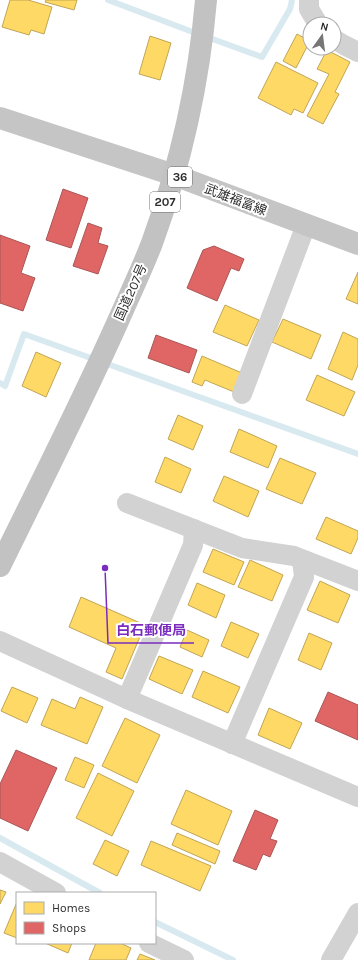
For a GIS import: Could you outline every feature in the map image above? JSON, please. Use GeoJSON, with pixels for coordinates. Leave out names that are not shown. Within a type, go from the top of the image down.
{"type":"FeatureCollection","features":[{"type":"Feature","properties":{"kind":"highway","name":"国道207号"},"geometry":{"type":"LineString","coordinates":[[0,566],[100,360],[152,244],[174,175],[193,95],[201,46],[206,0]]}},
{"type":"Feature","properties":{"kind":"main road","name":"武雄福富線"},"geometry":{"type":"LineString","coordinates":[[0,118],[174,175],[358,244]]}},
{"type":"Feature","properties":{"kind":"street"},"geometry":{"type":"LineString","coordinates":[[309,0],[309,9],[313,16]]}},
{"type":"Feature","properties":{"kind":"street"},"geometry":{"type":"LineString","coordinates":[[342,44],[358,52]]}},
{"type":"Feature","properties":{"kind":"street"},"geometry":{"type":"LineString","coordinates":[[242,394],[306,225]]}},
{"type":"Feature","properties":{"kind":"street"},"geometry":{"type":"LineString","coordinates":[[127,503],[242,548],[294,556],[358,581]]}},
{"type":"Feature","properties":{"kind":"street"},"geometry":{"type":"LineString","coordinates":[[127,699],[194,545],[194,529]]}},
{"type":"Feature","properties":{"kind":"street"},"geometry":{"type":"LineString","coordinates":[[232,744],[304,577],[302,560]]}},
{"type":"Feature","properties":{"kind":"street"},"geometry":{"type":"LineString","coordinates":[[0,641],[127,699],[358,797]]}},
{"type":"Feature","properties":{"kind":"street"},"geometry":{"type":"LineString","coordinates":[[0,862],[54,892]]}},
{"type":"Feature","properties":{"kind":"street"},"geometry":{"type":"LineString","coordinates":[[331,960],[358,913]]}},
{"type":"Feature","properties":{"kind":"street"},"geometry":{"type":"LineString","coordinates":[[151,944],[184,960]]}},
{"type":"Feature","properties":{"kind":"building: Homes"},"geometry":{"type":"Polygon","coordinates":[[[10,0],[28,0],[52,7],[44,34],[31,30],[29,35],[2,27],[10,0]]]}},
{"type":"Feature","properties":{"kind":"building: Homes"},"geometry":{"type":"Polygon","coordinates":[[[46,0],[77,0],[74,10],[45,2],[46,0]]]}},
{"type":"Feature","properties":{"kind":"building: Homes"},"geometry":{"type":"Polygon","coordinates":[[[297,34],[302,37],[302,56],[296,68],[283,61],[297,34]]]}},
{"type":"Feature","properties":{"kind":"building: Homes"},"geometry":{"type":"Polygon","coordinates":[[[150,36],[171,43],[160,80],[139,74],[150,36]]]}},
{"type":"Feature","properties":{"kind":"building: Homes"},"geometry":{"type":"Polygon","coordinates":[[[324,56],[338,56],[350,62],[335,92],[339,94],[323,124],[307,116],[329,74],[317,69],[324,56]]]}},
{"type":"Feature","properties":{"kind":"building: Homes"},"geometry":{"type":"Polygon","coordinates":[[[276,62],[318,83],[303,113],[294,109],[291,115],[258,98],[276,62]]]}},
{"type":"Feature","properties":{"kind":"building: Homes"},"geometry":{"type":"Polygon","coordinates":[[[358,272],[358,304],[346,299],[358,272]]]}},
{"type":"Feature","properties":{"kind":"building: Homes"},"geometry":{"type":"Polygon","coordinates":[[[225,305],[259,320],[247,346],[213,332],[225,305]]]}},
{"type":"Feature","properties":{"kind":"building: Homes"},"geometry":{"type":"Polygon","coordinates":[[[283,319],[321,335],[311,359],[272,342],[283,319]]]}},
{"type":"Feature","properties":{"kind":"building: Homes"},"geometry":{"type":"Polygon","coordinates":[[[343,332],[358,339],[358,365],[352,380],[328,369],[343,332]]]}},
{"type":"Feature","properties":{"kind":"building: Homes"},"geometry":{"type":"Polygon","coordinates":[[[36,352],[61,363],[46,397],[22,386],[36,352]]]}},
{"type":"Feature","properties":{"kind":"building: Homes"},"geometry":{"type":"Polygon","coordinates":[[[202,356],[242,373],[234,392],[205,380],[202,386],[192,382],[202,356]]]}},
{"type":"Feature","properties":{"kind":"building: Homes"},"geometry":{"type":"Polygon","coordinates":[[[317,375],[355,392],[344,416],[306,400],[317,375]]]}},
{"type":"Feature","properties":{"kind":"building: Homes"},"geometry":{"type":"Polygon","coordinates":[[[178,415],[203,426],[193,450],[168,439],[178,415]]]}},
{"type":"Feature","properties":{"kind":"building: Homes"},"geometry":{"type":"Polygon","coordinates":[[[239,429],[277,446],[268,468],[230,452],[239,429]]]}},
{"type":"Feature","properties":{"kind":"building: Homes"},"geometry":{"type":"Polygon","coordinates":[[[165,457],[191,469],[181,493],[155,482],[165,457]]]}},
{"type":"Feature","properties":{"kind":"building: Homes"},"geometry":{"type":"Polygon","coordinates":[[[280,458],[316,473],[302,504],[266,489],[280,458]]]}},
{"type":"Feature","properties":{"kind":"building: Homes"},"geometry":{"type":"Polygon","coordinates":[[[224,476],[259,491],[248,517],[213,501],[224,476]]]}},
{"type":"Feature","properties":{"kind":"building: Homes"},"geometry":{"type":"Polygon","coordinates":[[[326,517],[358,531],[358,538],[351,554],[316,539],[326,517]]]}},
{"type":"Feature","properties":{"kind":"building: Homes"},"geometry":{"type":"Polygon","coordinates":[[[213,549],[244,562],[234,585],[203,572],[213,549]]]}},
{"type":"Feature","properties":{"kind":"building: Homes"},"geometry":{"type":"Polygon","coordinates":[[[250,560],[283,575],[272,601],[238,587],[250,560]]]}},
{"type":"Feature","properties":{"kind":"building: Homes"},"geometry":{"type":"Polygon","coordinates":[[[320,581],[350,595],[338,623],[307,610],[320,581]]]}},
{"type":"Feature","properties":{"kind":"building: Homes"},"geometry":{"type":"Polygon","coordinates":[[[197,583],[225,595],[216,618],[188,605],[197,583]]]}},
{"type":"Feature","properties":{"kind":"building: Homes"},"geometry":{"type":"Polygon","coordinates":[[[81,597],[145,625],[122,679],[106,672],[116,648],[69,627],[81,597]]]}},
{"type":"Feature","properties":{"kind":"building: Homes"},"geometry":{"type":"Polygon","coordinates":[[[231,622],[259,634],[248,658],[221,646],[231,622]]]}},
{"type":"Feature","properties":{"kind":"building: Homes"},"geometry":{"type":"Polygon","coordinates":[[[187,630],[209,640],[202,657],[180,647],[187,630]]]}},
{"type":"Feature","properties":{"kind":"building: Homes"},"geometry":{"type":"Polygon","coordinates":[[[309,633],[332,643],[321,670],[298,660],[309,633]]]}},
{"type":"Feature","properties":{"kind":"building: Homes"},"geometry":{"type":"Polygon","coordinates":[[[159,656],[193,670],[182,694],[149,679],[159,656]]]}},
{"type":"Feature","properties":{"kind":"building: Homes"},"geometry":{"type":"Polygon","coordinates":[[[203,671],[240,687],[228,713],[192,697],[203,671]]]}},
{"type":"Feature","properties":{"kind":"building: Homes"},"geometry":{"type":"Polygon","coordinates":[[[12,687],[38,698],[27,723],[1,711],[12,687]]]}},
{"type":"Feature","properties":{"kind":"building: Homes"},"geometry":{"type":"Polygon","coordinates":[[[80,697],[103,707],[87,744],[41,725],[52,699],[75,709],[80,697]]]}},
{"type":"Feature","properties":{"kind":"building: Homes"},"geometry":{"type":"Polygon","coordinates":[[[269,708],[302,723],[290,749],[258,735],[269,708]]]}},
{"type":"Feature","properties":{"kind":"building: Homes"},"geometry":{"type":"Polygon","coordinates":[[[125,718],[160,735],[137,783],[102,766],[125,718]]]}},
{"type":"Feature","properties":{"kind":"building: Homes"},"geometry":{"type":"Polygon","coordinates":[[[75,757],[94,765],[84,788],[65,780],[75,757]]]}},
{"type":"Feature","properties":{"kind":"building: Homes"},"geometry":{"type":"Polygon","coordinates":[[[98,773],[134,791],[112,836],[76,818],[98,773]]]}},
{"type":"Feature","properties":{"kind":"building: Homes"},"geometry":{"type":"Polygon","coordinates":[[[186,790],[232,811],[218,845],[171,824],[186,790]]]}},
{"type":"Feature","properties":{"kind":"building: Homes"},"geometry":{"type":"Polygon","coordinates":[[[177,833],[220,851],[215,864],[172,845],[177,833]]]}},
{"type":"Feature","properties":{"kind":"building: Homes"},"geometry":{"type":"Polygon","coordinates":[[[105,840],[129,851],[117,876],[93,864],[105,840]]]}},
{"type":"Feature","properties":{"kind":"building: Homes"},"geometry":{"type":"Polygon","coordinates":[[[151,841],[211,866],[200,891],[141,865],[151,841]]]}},
{"type":"Feature","properties":{"kind":"building: Homes"},"geometry":{"type":"Polygon","coordinates":[[[0,890],[6,892],[0,904],[0,890]]]}},
{"type":"Feature","properties":{"kind":"building: Homes"},"geometry":{"type":"Polygon","coordinates":[[[16,904],[16,938],[4,933],[16,904]]]}},
{"type":"Feature","properties":{"kind":"building: Homes"},"geometry":{"type":"Polygon","coordinates":[[[47,944],[72,944],[68,953],[47,944]]]}},
{"type":"Feature","properties":{"kind":"building: Homes"},"geometry":{"type":"Polygon","coordinates":[[[96,944],[122,944],[131,948],[126,960],[89,960],[96,944]]]}},
{"type":"Feature","properties":{"kind":"building: Homes"},"geometry":{"type":"Polygon","coordinates":[[[140,954],[155,960],[137,960],[140,954]]]}},
{"type":"Feature","properties":{"kind":"building: Shops"},"geometry":{"type":"Polygon","coordinates":[[[63,189],[88,198],[71,248],[46,240],[63,189]]]}},
{"type":"Feature","properties":{"kind":"building: Shops"},"geometry":{"type":"Polygon","coordinates":[[[88,223],[102,228],[98,243],[108,246],[98,274],[73,266],[88,223]]]}},
{"type":"Feature","properties":{"kind":"building: Shops"},"geometry":{"type":"Polygon","coordinates":[[[0,235],[30,246],[21,273],[35,278],[23,311],[0,303],[0,235]]]}},
{"type":"Feature","properties":{"kind":"building: Shops"},"geometry":{"type":"Polygon","coordinates":[[[214,246],[244,259],[239,271],[231,268],[217,301],[187,288],[203,250],[214,246]]]}},
{"type":"Feature","properties":{"kind":"building: Shops"},"geometry":{"type":"Polygon","coordinates":[[[156,335],[197,350],[189,373],[148,358],[156,335]]]}},
{"type":"Feature","properties":{"kind":"building: Shops"},"geometry":{"type":"Polygon","coordinates":[[[328,692],[358,705],[358,740],[315,721],[328,692]]]}},
{"type":"Feature","properties":{"kind":"building: Shops"},"geometry":{"type":"Polygon","coordinates":[[[16,750],[57,768],[28,831],[0,818],[0,784],[16,750]]]}},
{"type":"Feature","properties":{"kind":"building: Shops"},"geometry":{"type":"Polygon","coordinates":[[[255,810],[278,820],[270,839],[277,841],[270,857],[263,854],[256,870],[233,861],[255,810]]]}},
{"type":"Feature","properties":{"kind":"waterway"},"geometry":{"type":"LineString","coordinates":[[108,0],[198,34]]}},
{"type":"Feature","properties":{"kind":"waterway"},"geometry":{"type":"LineString","coordinates":[[207,37],[262,57],[290,9],[292,0]]}},
{"type":"Feature","properties":{"kind":"waterway"},"geometry":{"type":"LineString","coordinates":[[0,383],[5,386],[24,334],[358,454]]}},
{"type":"Feature","properties":{"kind":"waterway"},"geometry":{"type":"LineString","coordinates":[[0,838],[98,892]]}},
{"type":"Feature","properties":{"kind":"waterway"},"geometry":{"type":"LineString","coordinates":[[156,922],[233,960]]}},
{"type":"Feature","properties":{"kind":"place","name":"白石郵便局"},"geometry":{"type":"Point","coordinates":[105,568]}}]}
